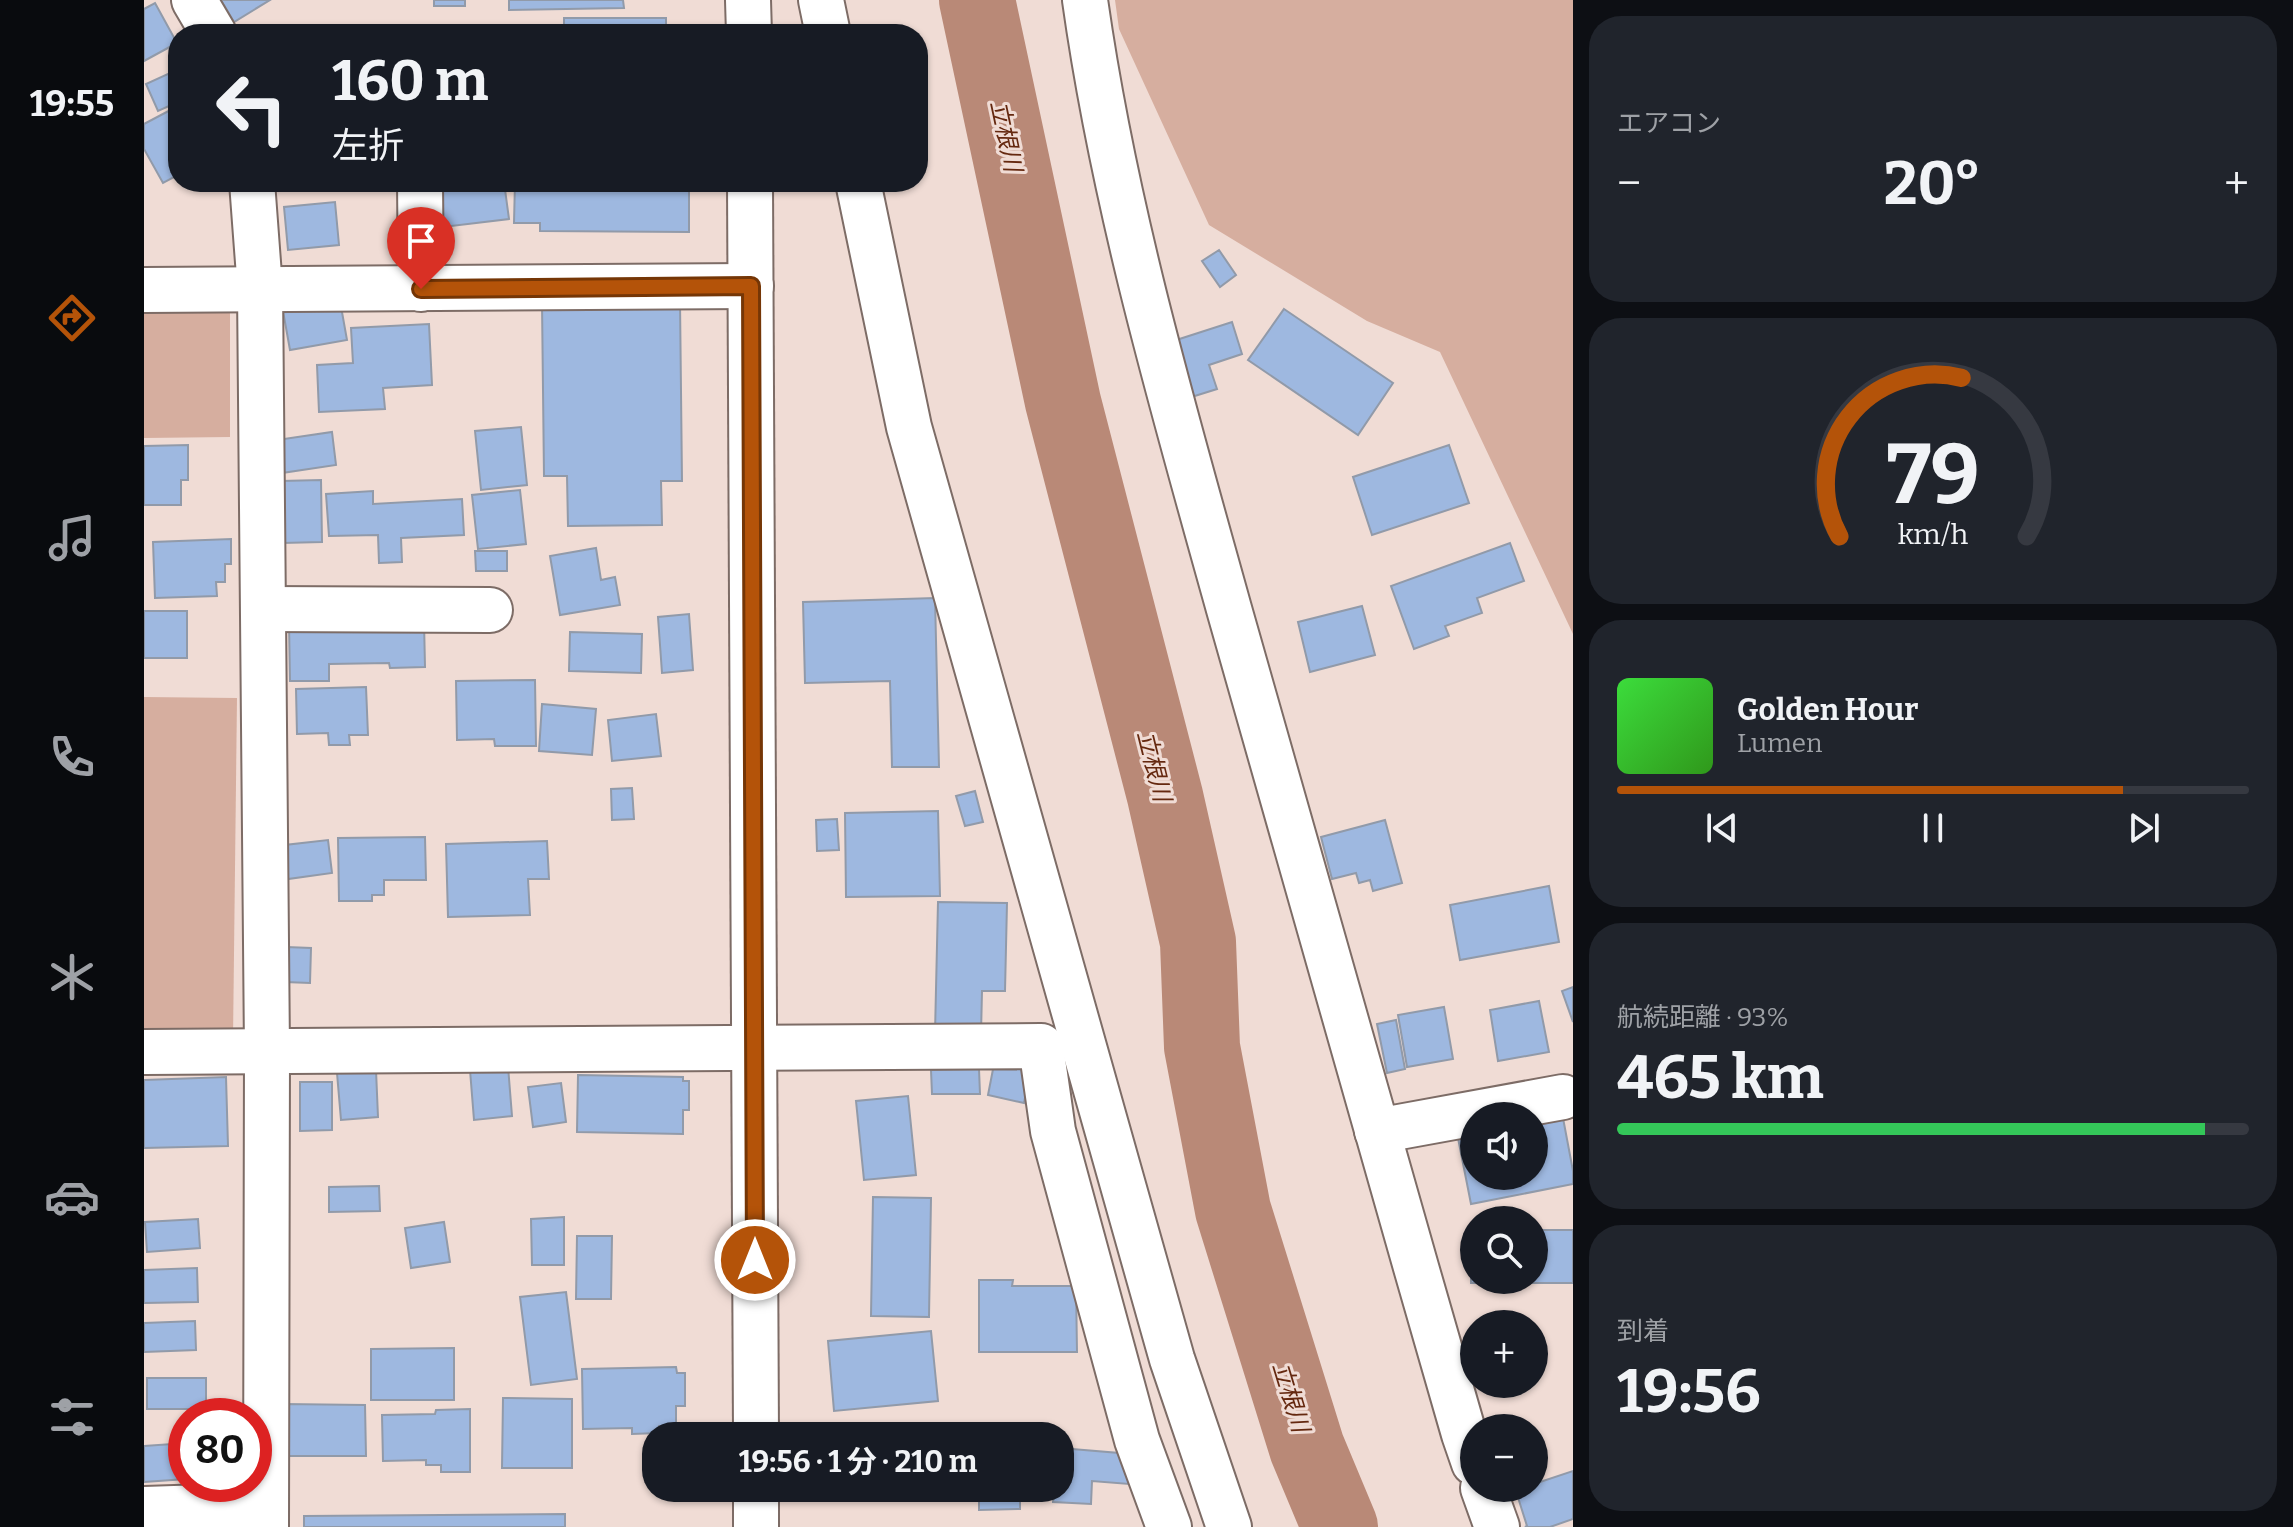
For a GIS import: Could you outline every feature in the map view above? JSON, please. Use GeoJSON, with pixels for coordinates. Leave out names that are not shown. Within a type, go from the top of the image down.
{"type":"FeatureCollection","features":[{"type":"Feature","properties":{"kind":"main road"},"geometry":{"type":"LineString","coordinates":[[194,0],[208,24]]}},
{"type":"Feature","properties":{"kind":"main road"},"geometry":{"type":"LineString","coordinates":[[748,0],[749,24]]}},
{"type":"Feature","properties":{"kind":"main road"},"geometry":{"type":"LineString","coordinates":[[821,0],[826,24]]}},
{"type":"Feature","properties":{"kind":"main road"},"geometry":{"type":"LineString","coordinates":[[1085,0],[1095,75],[1158,355],[1275,778],[1460,1415]]}},
{"type":"Feature","properties":{"kind":"main road"},"geometry":{"type":"LineString","coordinates":[[144,1509],[266,1516],[267,1051],[260,289],[253,192]]}},
{"type":"Feature","properties":{"kind":"main road"},"geometry":{"type":"LineString","coordinates":[[420,192],[421,289]]}},
{"type":"Feature","properties":{"kind":"main road"},"geometry":{"type":"LineString","coordinates":[[750,192],[756,1422]]}},
{"type":"Feature","properties":{"kind":"main road"},"geometry":{"type":"LineString","coordinates":[[860,192],[909,427],[1172,1359],[1229,1527]]}},
{"type":"Feature","properties":{"kind":"main road"},"geometry":{"type":"LineString","coordinates":[[144,290],[751,286]]}},
{"type":"Feature","properties":{"kind":"main road"},"geometry":{"type":"LineString","coordinates":[[263,609],[490,610]]}},
{"type":"Feature","properties":{"kind":"main road"},"geometry":{"type":"LineString","coordinates":[[144,1052],[1041,1046],[1053,1131],[1137,1440],[1169,1527]]}},
{"type":"Feature","properties":{"kind":"main road"},"geometry":{"type":"LineString","coordinates":[[1377,1131],[1563,1097]]}},
{"type":"Feature","properties":{"kind":"main road"},"geometry":{"type":"LineString","coordinates":[[756,1502],[756,1527]]}},
{"type":"Feature","properties":{"kind":"main road"},"geometry":{"type":"LineString","coordinates":[[1488,1502],[1497,1527]]}},
{"type":"Feature","properties":{"kind":"shaded area"},"geometry":{"type":"Polygon","coordinates":[[[1115,0],[1573,0],[1573,634],[1440,352],[1367,321],[1209,225],[1119,29],[1115,0]]]}},
{"type":"Feature","properties":{"kind":"shaded area"},"geometry":{"type":"Polygon","coordinates":[[[144,303],[230,304],[230,437],[144,438],[144,303]]]}},
{"type":"Feature","properties":{"kind":"shaded area"},"geometry":{"type":"Polygon","coordinates":[[[144,697],[237,698],[233,1039],[144,1038],[144,697]]]}},
{"type":"Feature","properties":{"kind":"building"},"geometry":{"type":"Polygon","coordinates":[[[221,0],[270,0],[234,22],[221,0]]]}},
{"type":"Feature","properties":{"kind":"building"},"geometry":{"type":"Polygon","coordinates":[[[434,0],[465,0],[465,6],[434,6],[434,0]]]}},
{"type":"Feature","properties":{"kind":"building"},"geometry":{"type":"Polygon","coordinates":[[[509,0],[623,0],[624,8],[509,10],[509,0]]]}},
{"type":"Feature","properties":{"kind":"building"},"geometry":{"type":"Polygon","coordinates":[[[155,3],[168,27],[168,48],[144,61],[144,9],[155,3]]]}},
{"type":"Feature","properties":{"kind":"building"},"geometry":{"type":"Polygon","coordinates":[[[564,18],[666,18],[666,24],[564,24],[564,18]]]}},
{"type":"Feature","properties":{"kind":"building"},"geometry":{"type":"Polygon","coordinates":[[[168,74],[168,106],[158,111],[146,84],[168,74]]]}},
{"type":"Feature","properties":{"kind":"building"},"geometry":{"type":"Polygon","coordinates":[[[168,111],[168,180],[163,183],[144,149],[144,124],[168,111]]]}},
{"type":"Feature","properties":{"kind":"building"},"geometry":{"type":"Polygon","coordinates":[[[431,192],[505,192],[509,219],[435,228],[431,192]]]}},
{"type":"Feature","properties":{"kind":"building"},"geometry":{"type":"Polygon","coordinates":[[[515,192],[689,192],[689,232],[540,231],[540,223],[514,223],[515,192]]]}},
{"type":"Feature","properties":{"kind":"building"},"geometry":{"type":"Polygon","coordinates":[[[335,202],[339,245],[288,250],[284,207],[335,202]]]}},
{"type":"Feature","properties":{"kind":"building"},"geometry":{"type":"Polygon","coordinates":[[[1219,250],[1236,275],[1220,287],[1202,261],[1219,250]]]}},
{"type":"Feature","properties":{"kind":"building"},"geometry":{"type":"Polygon","coordinates":[[[340,301],[347,340],[290,350],[283,311],[340,301]]]}},
{"type":"Feature","properties":{"kind":"building"},"geometry":{"type":"Polygon","coordinates":[[[680,301],[682,481],[661,481],[662,525],[568,526],[567,476],[544,476],[542,303],[680,301]]]}},
{"type":"Feature","properties":{"kind":"building"},"geometry":{"type":"Polygon","coordinates":[[[1284,309],[1393,383],[1358,435],[1248,360],[1284,309]]]}},
{"type":"Feature","properties":{"kind":"building"},"geometry":{"type":"Polygon","coordinates":[[[1232,322],[1242,354],[1209,365],[1217,389],[1182,400],[1164,344],[1232,322]]]}},
{"type":"Feature","properties":{"kind":"building"},"geometry":{"type":"Polygon","coordinates":[[[429,324],[432,385],[383,388],[385,409],[319,412],[317,365],[353,363],[351,328],[429,324]]]}},
{"type":"Feature","properties":{"kind":"building"},"geometry":{"type":"Polygon","coordinates":[[[521,427],[527,485],[481,490],[475,431],[521,427]]]}},
{"type":"Feature","properties":{"kind":"building"},"geometry":{"type":"Polygon","coordinates":[[[332,432],[336,465],[275,474],[270,441],[332,432]]]}},
{"type":"Feature","properties":{"kind":"building"},"geometry":{"type":"Polygon","coordinates":[[[188,445],[188,480],[181,480],[181,505],[144,505],[144,446],[188,445]]]}},
{"type":"Feature","properties":{"kind":"building"},"geometry":{"type":"Polygon","coordinates":[[[1449,445],[1469,503],[1372,535],[1353,477],[1449,445]]]}},
{"type":"Feature","properties":{"kind":"building"},"geometry":{"type":"Polygon","coordinates":[[[321,480],[322,542],[282,543],[281,481],[321,480]]]}},
{"type":"Feature","properties":{"kind":"building"},"geometry":{"type":"Polygon","coordinates":[[[520,490],[526,544],[478,549],[472,495],[520,490]]]}},
{"type":"Feature","properties":{"kind":"building"},"geometry":{"type":"Polygon","coordinates":[[[373,491],[373,504],[462,499],[464,535],[401,538],[402,562],[379,563],[378,535],[329,536],[326,494],[373,491]]]}},
{"type":"Feature","properties":{"kind":"building"},"geometry":{"type":"Polygon","coordinates":[[[231,539],[231,564],[225,564],[225,582],[216,582],[217,596],[155,598],[153,542],[231,539]]]}},
{"type":"Feature","properties":{"kind":"building"},"geometry":{"type":"Polygon","coordinates":[[[1510,543],[1524,581],[1477,598],[1482,613],[1445,626],[1449,636],[1414,649],[1391,586],[1510,543]]]}},
{"type":"Feature","properties":{"kind":"building"},"geometry":{"type":"Polygon","coordinates":[[[596,548],[601,580],[615,577],[620,605],[560,615],[550,556],[596,548]]]}},
{"type":"Feature","properties":{"kind":"building"},"geometry":{"type":"Polygon","coordinates":[[[475,551],[507,551],[507,571],[476,571],[475,551]]]}},
{"type":"Feature","properties":{"kind":"building"},"geometry":{"type":"Polygon","coordinates":[[[935,598],[939,767],[892,767],[890,681],[805,683],[803,602],[935,598]]]}},
{"type":"Feature","properties":{"kind":"building"},"geometry":{"type":"Polygon","coordinates":[[[1362,606],[1375,655],[1310,672],[1298,622],[1362,606]]]}},
{"type":"Feature","properties":{"kind":"building"},"geometry":{"type":"Polygon","coordinates":[[[144,611],[187,611],[187,658],[144,658],[144,611]]]}},
{"type":"Feature","properties":{"kind":"building"},"geometry":{"type":"Polygon","coordinates":[[[689,614],[693,670],[662,673],[658,617],[689,614]]]}},
{"type":"Feature","properties":{"kind":"building"},"geometry":{"type":"Polygon","coordinates":[[[424,621],[425,667],[390,668],[389,663],[329,664],[329,681],[290,681],[289,623],[424,621]]]}},
{"type":"Feature","properties":{"kind":"building"},"geometry":{"type":"Polygon","coordinates":[[[570,632],[642,634],[641,673],[569,671],[570,632]]]}},
{"type":"Feature","properties":{"kind":"building"},"geometry":{"type":"Polygon","coordinates":[[[535,680],[536,746],[495,746],[494,739],[457,740],[456,681],[535,680]]]}},
{"type":"Feature","properties":{"kind":"building"},"geometry":{"type":"Polygon","coordinates":[[[366,687],[368,735],[349,735],[350,745],[329,745],[328,733],[297,734],[296,689],[366,687]]]}},
{"type":"Feature","properties":{"kind":"building"},"geometry":{"type":"Polygon","coordinates":[[[542,704],[596,709],[592,755],[539,751],[542,704]]]}},
{"type":"Feature","properties":{"kind":"building"},"geometry":{"type":"Polygon","coordinates":[[[656,714],[661,756],[612,761],[608,720],[656,714]]]}},
{"type":"Feature","properties":{"kind":"building"},"geometry":{"type":"Polygon","coordinates":[[[632,788],[634,819],[612,820],[611,789],[632,788]]]}},
{"type":"Feature","properties":{"kind":"building"},"geometry":{"type":"Polygon","coordinates":[[[975,791],[983,822],[965,826],[956,796],[975,791]]]}},
{"type":"Feature","properties":{"kind":"building"},"geometry":{"type":"Polygon","coordinates":[[[938,811],[940,896],[846,897],[845,813],[938,811]]]}},
{"type":"Feature","properties":{"kind":"building"},"geometry":{"type":"Polygon","coordinates":[[[837,819],[839,850],[817,851],[816,820],[837,819]]]}},
{"type":"Feature","properties":{"kind":"building"},"geometry":{"type":"Polygon","coordinates":[[[1385,820],[1402,883],[1373,891],[1370,880],[1359,883],[1356,873],[1332,879],[1321,837],[1385,820]]]}},
{"type":"Feature","properties":{"kind":"building"},"geometry":{"type":"Polygon","coordinates":[[[425,837],[426,880],[384,880],[384,895],[372,895],[372,901],[339,901],[338,838],[425,837]]]}},
{"type":"Feature","properties":{"kind":"building"},"geometry":{"type":"Polygon","coordinates":[[[328,840],[332,873],[288,879],[285,845],[328,840]]]}},
{"type":"Feature","properties":{"kind":"building"},"geometry":{"type":"Polygon","coordinates":[[[547,841],[549,879],[528,879],[530,915],[448,917],[446,844],[547,841]]]}},
{"type":"Feature","properties":{"kind":"building"},"geometry":{"type":"Polygon","coordinates":[[[1549,886],[1559,942],[1460,960],[1450,905],[1549,886]]]}},
{"type":"Feature","properties":{"kind":"building"},"geometry":{"type":"Polygon","coordinates":[[[938,902],[1007,903],[1005,991],[982,991],[981,1034],[935,1033],[938,902]]]}},
{"type":"Feature","properties":{"kind":"building"},"geometry":{"type":"Polygon","coordinates":[[[286,947],[311,948],[310,983],[285,982],[286,947]]]}},
{"type":"Feature","properties":{"kind":"building"},"geometry":{"type":"Polygon","coordinates":[[[1573,987],[1573,1022],[1562,991],[1573,987]]]}},
{"type":"Feature","properties":{"kind":"building"},"geometry":{"type":"Polygon","coordinates":[[[1539,1001],[1549,1052],[1498,1061],[1490,1010],[1539,1001]]]}},
{"type":"Feature","properties":{"kind":"building"},"geometry":{"type":"Polygon","coordinates":[[[1444,1007],[1453,1059],[1407,1067],[1398,1015],[1444,1007]]]}},
{"type":"Feature","properties":{"kind":"building"},"geometry":{"type":"Polygon","coordinates":[[[1396,1020],[1405,1069],[1387,1073],[1377,1024],[1396,1020]]]}},
{"type":"Feature","properties":{"kind":"building"},"geometry":{"type":"Polygon","coordinates":[[[995,1059],[1031,1067],[1024,1103],[988,1095],[995,1059]]]}},
{"type":"Feature","properties":{"kind":"building"},"geometry":{"type":"Polygon","coordinates":[[[508,1066],[512,1116],[474,1120],[470,1070],[508,1066]]]}},
{"type":"Feature","properties":{"kind":"building"},"geometry":{"type":"Polygon","coordinates":[[[979,1069],[980,1094],[932,1094],[931,1070],[979,1069]]]}},
{"type":"Feature","properties":{"kind":"building"},"geometry":{"type":"Polygon","coordinates":[[[376,1070],[378,1117],[341,1120],[337,1073],[376,1070]]]}},
{"type":"Feature","properties":{"kind":"building"},"geometry":{"type":"Polygon","coordinates":[[[578,1075],[683,1077],[683,1081],[689,1081],[689,1110],[683,1110],[683,1134],[577,1132],[578,1075]]]}},
{"type":"Feature","properties":{"kind":"building"},"geometry":{"type":"Polygon","coordinates":[[[226,1077],[228,1146],[144,1148],[144,1080],[226,1077]]]}},
{"type":"Feature","properties":{"kind":"building"},"geometry":{"type":"Polygon","coordinates":[[[300,1082],[332,1082],[332,1130],[300,1131],[300,1082]]]}},
{"type":"Feature","properties":{"kind":"building"},"geometry":{"type":"Polygon","coordinates":[[[561,1083],[566,1122],[533,1127],[528,1087],[561,1083]]]}},
{"type":"Feature","properties":{"kind":"building"},"geometry":{"type":"Polygon","coordinates":[[[908,1096],[916,1175],[864,1180],[856,1101],[908,1096]]]}},
{"type":"Feature","properties":{"kind":"building"},"geometry":{"type":"Polygon","coordinates":[[[1563,1118],[1573,1184],[1548,1189],[1548,1121],[1563,1118]]]}},
{"type":"Feature","properties":{"kind":"building"},"geometry":{"type":"Polygon","coordinates":[[[379,1186],[380,1211],[329,1212],[329,1187],[379,1186]]]}},
{"type":"Feature","properties":{"kind":"building"},"geometry":{"type":"Polygon","coordinates":[[[1468,1190],[1542,1190],[1471,1204],[1468,1190]]]}},
{"type":"Feature","properties":{"kind":"building"},"geometry":{"type":"Polygon","coordinates":[[[873,1197],[931,1198],[929,1317],[871,1316],[873,1197]]]}},
{"type":"Feature","properties":{"kind":"building"},"geometry":{"type":"Polygon","coordinates":[[[564,1217],[564,1265],[532,1265],[531,1219],[564,1217]]]}},
{"type":"Feature","properties":{"kind":"building"},"geometry":{"type":"Polygon","coordinates":[[[198,1219],[200,1248],[147,1252],[145,1222],[198,1219]]]}},
{"type":"Feature","properties":{"kind":"building"},"geometry":{"type":"Polygon","coordinates":[[[444,1222],[450,1262],[411,1268],[405,1228],[444,1222]]]}},
{"type":"Feature","properties":{"kind":"building"},"geometry":{"type":"Polygon","coordinates":[[[1548,1230],[1573,1230],[1573,1283],[1548,1283],[1548,1230]]]}},
{"type":"Feature","properties":{"kind":"building"},"geometry":{"type":"Polygon","coordinates":[[[577,1236],[612,1236],[611,1299],[576,1299],[577,1236]]]}},
{"type":"Feature","properties":{"kind":"building"},"geometry":{"type":"Polygon","coordinates":[[[197,1268],[198,1302],[144,1303],[144,1270],[197,1268]]]}},
{"type":"Feature","properties":{"kind":"building"},"geometry":{"type":"Polygon","coordinates":[[[979,1280],[1013,1280],[1012,1286],[1076,1286],[1077,1352],[979,1352],[979,1280]]]}},
{"type":"Feature","properties":{"kind":"building"},"geometry":{"type":"Polygon","coordinates":[[[566,1292],[577,1379],[531,1385],[520,1297],[566,1292]]]}},
{"type":"Feature","properties":{"kind":"building"},"geometry":{"type":"Polygon","coordinates":[[[195,1321],[196,1350],[144,1352],[144,1323],[195,1321]]]}},
{"type":"Feature","properties":{"kind":"building"},"geometry":{"type":"Polygon","coordinates":[[[931,1331],[938,1401],[834,1411],[828,1341],[931,1331]]]}},
{"type":"Feature","properties":{"kind":"building"},"geometry":{"type":"Polygon","coordinates":[[[454,1348],[454,1400],[371,1400],[371,1349],[454,1348]]]}},
{"type":"Feature","properties":{"kind":"building"},"geometry":{"type":"Polygon","coordinates":[[[676,1367],[677,1373],[685,1373],[685,1406],[676,1406],[676,1422],[642,1422],[642,1434],[632,1434],[632,1428],[583,1429],[582,1369],[676,1367]]]}},
{"type":"Feature","properties":{"kind":"building"},"geometry":{"type":"Polygon","coordinates":[[[147,1378],[206,1378],[206,1398],[168,1398],[168,1409],[147,1409],[147,1378]]]}},
{"type":"Feature","properties":{"kind":"building"},"geometry":{"type":"Polygon","coordinates":[[[503,1398],[572,1399],[572,1468],[502,1468],[503,1398]]]}},
{"type":"Feature","properties":{"kind":"building"},"geometry":{"type":"Polygon","coordinates":[[[283,1404],[365,1405],[366,1456],[283,1456],[283,1404]]]}},
{"type":"Feature","properties":{"kind":"building"},"geometry":{"type":"Polygon","coordinates":[[[470,1409],[470,1472],[441,1472],[441,1465],[426,1465],[426,1460],[383,1461],[382,1415],[435,1414],[436,1410],[470,1409]]]}},
{"type":"Feature","properties":{"kind":"building"},"geometry":{"type":"Polygon","coordinates":[[[168,1444],[168,1480],[144,1482],[144,1446],[168,1444]]]}},
{"type":"Feature","properties":{"kind":"building"},"geometry":{"type":"Polygon","coordinates":[[[1074,1449],[1131,1454],[1129,1484],[1092,1481],[1091,1504],[1053,1502],[1074,1502],[1074,1449]]]}},
{"type":"Feature","properties":{"kind":"building"},"geometry":{"type":"Polygon","coordinates":[[[1573,1471],[1573,1519],[1550,1527],[1525,1527],[1519,1502],[1548,1502],[1548,1479],[1573,1471]]]}},
{"type":"Feature","properties":{"kind":"building"},"geometry":{"type":"Polygon","coordinates":[[[979,1502],[1020,1502],[1020,1509],[979,1510],[979,1502]]]}},
{"type":"Feature","properties":{"kind":"building"},"geometry":{"type":"Polygon","coordinates":[[[565,1514],[565,1527],[304,1527],[304,1516],[565,1514]]]}},
{"type":"Feature","properties":{"kind":"waterway","name":"立根川"},"geometry":{"type":"LineString","coordinates":[[977,0],[1063,402],[1165,796],[1198,942],[1202,1047],[1233,1210],[1307,1448],[1340,1527]]}},
{"type":"Feature","properties":{"kind":"route"},"geometry":{"type":"LineString","coordinates":[[421,289],[751,286],[755,1260]]}}]}
